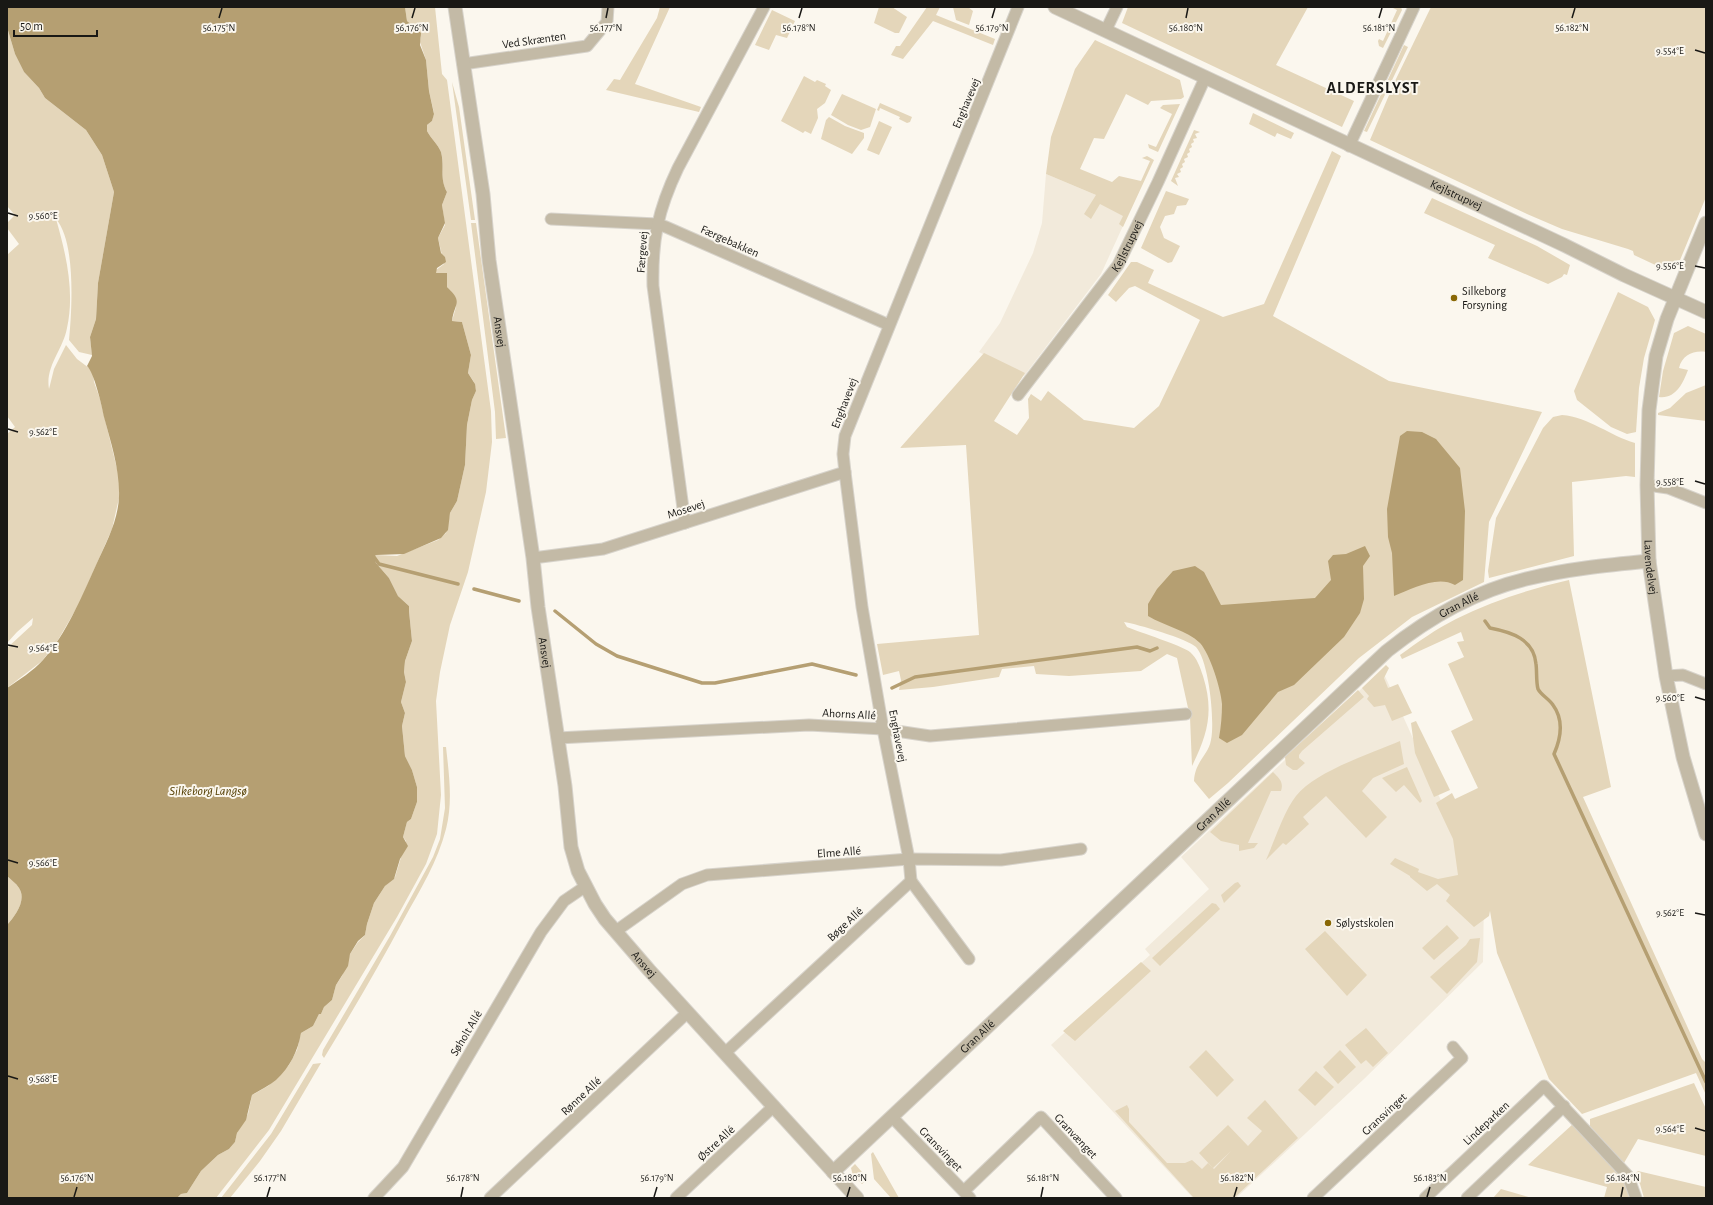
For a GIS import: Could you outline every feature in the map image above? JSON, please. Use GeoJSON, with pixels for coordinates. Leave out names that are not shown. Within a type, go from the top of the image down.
{"type":"FeatureCollection","features":[{"type":"Feature","properties":{"kind":"street","name":"Ansvej"},"geometry":{"type":"LineString","coordinates":[[455,7],[483,194],[489,260],[565,786],[571,847],[578,871],[595,904],[616,931],[857,1198]]}},
{"type":"Feature","properties":{"kind":"street","name":"Ved Skrænten"},"geometry":{"type":"LineString","coordinates":[[463,64],[587,46],[607,22],[608,7]]}},
{"type":"Feature","properties":{"kind":"street","name":"Færgevej"},"geometry":{"type":"LineString","coordinates":[[685,523],[653,286],[652,254],[657,224],[666,194],[678,168],[764,7]]}},
{"type":"Feature","properties":{"kind":"street","name":"Enghavevej"},"geometry":{"type":"LineString","coordinates":[[911,881],[909,859],[883,729],[862,607],[843,454],[845,436],[1018,7]]}},
{"type":"Feature","properties":{"kind":"street","name":"Kejlstrupvej"},"geometry":{"type":"LineString","coordinates":[[1055,7],[1706,312]]}},
{"type":"Feature","properties":{"kind":"street"},"geometry":{"type":"LineString","coordinates":[[1106,30],[1117,7]]}},
{"type":"Feature","properties":{"kind":"street"},"geometry":{"type":"LineString","coordinates":[[1349,146],[1412,7]]}},
{"type":"Feature","properties":{"kind":"street","name":"Kejlstrupvej"},"geometry":{"type":"LineString","coordinates":[[1018,395],[1118,265],[1205,78]]}},
{"type":"Feature","properties":{"kind":"street","name":"Færgebakken"},"geometry":{"type":"LineString","coordinates":[[552,218],[657,224],[889,325]]}},
{"type":"Feature","properties":{"kind":"street","name":"Lavendelvej"},"geometry":{"type":"LineString","coordinates":[[1706,223],[1667,319],[1656,356],[1648,410],[1647,485],[1649,561],[1666,676],[1683,757],[1706,834]]}},
{"type":"Feature","properties":{"kind":"street","name":"Mosevej"},"geometry":{"type":"LineString","coordinates":[[533,558],[603,550],[845,472]]}},
{"type":"Feature","properties":{"kind":"street"},"geometry":{"type":"LineString","coordinates":[[1647,485],[1668,488],[1706,503]]}},
{"type":"Feature","properties":{"kind":"street","name":"Gran Allé"},"geometry":{"type":"LineString","coordinates":[[833,1172],[1270,760],[1387,651],[1401,640],[1462,602],[1524,579],[1574,569],[1649,561]]}},
{"type":"Feature","properties":{"kind":"street"},"geometry":{"type":"LineString","coordinates":[[1666,676],[1683,676],[1706,684]]}},
{"type":"Feature","properties":{"kind":"street","name":"Ahorns Allé"},"geometry":{"type":"LineString","coordinates":[[558,738],[809,725],[883,729],[930,736],[1186,714]]}},
{"type":"Feature","properties":{"kind":"street","name":"Elme Allé"},"geometry":{"type":"LineString","coordinates":[[616,931],[682,884],[706,875],[909,859],[1001,860],[1081,849]]}},
{"type":"Feature","properties":{"kind":"street"},"geometry":{"type":"LineString","coordinates":[[911,881],[969,959]]}},
{"type":"Feature","properties":{"kind":"street","name":"Bøge Allé"},"geometry":{"type":"LineString","coordinates":[[726,1052],[911,881]]}},
{"type":"Feature","properties":{"kind":"street","name":"Søholt Allé"},"geometry":{"type":"LineString","coordinates":[[374,1198],[403,1166],[544,927],[564,901],[586,886]]}},
{"type":"Feature","properties":{"kind":"street","name":"Rønne Allé"},"geometry":{"type":"LineString","coordinates":[[490,1198],[688,1012]]}},
{"type":"Feature","properties":{"kind":"street","name":"Gransvinget"},"geometry":{"type":"LineString","coordinates":[[1313,1198],[1462,1058],[1453,1048]]}},
{"type":"Feature","properties":{"kind":"street","name":"Lindeparken"},"geometry":{"type":"LineString","coordinates":[[1425,1198],[1544,1086],[1628,1176],[1636,1198]]}},
{"type":"Feature","properties":{"kind":"street","name":"Østre Allé"},"geometry":{"type":"LineString","coordinates":[[676,1198],[774,1106]]}},
{"type":"Feature","properties":{"kind":"street"},"geometry":{"type":"LineString","coordinates":[[1467,1198],[1564,1106]]}},
{"type":"Feature","properties":{"kind":"street","name":"Gransvinget"},"geometry":{"type":"LineString","coordinates":[[892,1117],[967,1194]]}},
{"type":"Feature","properties":{"kind":"street","name":"Granvænget"},"geometry":{"type":"LineString","coordinates":[[967,1194],[1041,1117],[1116,1198]]}},
{"type":"Feature","properties":{"kind":"shaded area"},"geometry":{"type":"Polygon","coordinates":[[[405,7],[435,7],[442,74],[447,80],[491,411],[492,442],[486,492],[468,572],[450,625],[440,672],[436,701],[441,795],[437,834],[426,864],[397,917],[269,1130],[216,1198],[177,1198],[181,1194],[187,1193],[201,1171],[218,1155],[229,1149],[235,1142],[237,1133],[248,1114],[252,1095],[268,1086],[289,1065],[297,1050],[301,1033],[313,1026],[324,1007],[332,1000],[336,985],[342,976],[350,954],[365,935],[374,903],[385,886],[395,877],[406,841],[403,837],[407,822],[411,819],[417,802],[417,787],[412,770],[405,756],[402,726],[405,713],[401,702],[406,682],[404,672],[405,661],[412,641],[409,606],[398,596],[389,578],[376,563],[374,557],[376,555],[397,556],[438,540],[446,533],[450,513],[457,501],[465,465],[467,425],[472,400],[476,391],[474,382],[468,373],[471,355],[462,322],[452,321],[456,307],[451,291],[447,287],[447,274],[436,273],[436,270],[444,264],[438,238],[445,225],[442,205],[447,192],[443,182],[441,152],[427,131],[427,125],[432,121],[434,113],[429,91],[426,60],[420,42],[421,37],[407,21],[405,7]]]}},
{"type":"Feature","properties":{"kind":"shaded area"},"geometry":{"type":"Polygon","coordinates":[[[660,7],[670,7],[635,84],[701,107],[699,112],[606,90],[614,79],[620,80],[657,18],[660,7]]]}},
{"type":"Feature","properties":{"kind":"shaded area"},"geometry":{"type":"Polygon","coordinates":[[[879,7],[892,7],[907,17],[899,33],[895,33],[874,23],[879,7]]]}},
{"type":"Feature","properties":{"kind":"shaded area"},"geometry":{"type":"Polygon","coordinates":[[[927,7],[940,7],[936,15],[995,39],[993,45],[933,21],[903,59],[891,55],[896,46],[900,46],[927,7]]]}},
{"type":"Feature","properties":{"kind":"shaded area"},"geometry":{"type":"Polygon","coordinates":[[[953,7],[968,7],[973,11],[969,25],[956,20],[953,7]]]}},
{"type":"Feature","properties":{"kind":"shaded area"},"geometry":{"type":"Polygon","coordinates":[[[1128,7],[1308,7],[1276,65],[1354,101],[1342,127],[1122,23],[1128,7]]]}},
{"type":"Feature","properties":{"kind":"shaded area"},"geometry":{"type":"Polygon","coordinates":[[[1391,7],[1401,7],[1402,10],[1383,48],[1379,46],[1378,41],[1379,39],[1383,41],[1397,10],[1391,7]]]}},
{"type":"Feature","properties":{"kind":"shaded area"},"geometry":{"type":"Polygon","coordinates":[[[1431,7],[1706,7],[1706,197],[1678,265],[1666,270],[1634,255],[1633,251],[1628,249],[1562,229],[1370,140],[1395,81],[1431,7]]]}},
{"type":"Feature","properties":{"kind":"shaded area"},"geometry":{"type":"Polygon","coordinates":[[[772,10],[795,21],[787,38],[776,35],[769,50],[755,45],[772,10]]]}},
{"type":"Feature","properties":{"kind":"shaded area"},"geometry":{"type":"Polygon","coordinates":[[[7,27],[15,54],[24,72],[39,88],[45,98],[86,130],[102,155],[114,192],[98,283],[96,319],[90,337],[92,355],[79,352],[69,340],[71,312],[70,259],[67,243],[56,219],[66,259],[70,287],[70,301],[65,336],[52,365],[48,381],[49,389],[54,369],[66,345],[77,359],[93,371],[94,382],[100,399],[119,477],[119,498],[112,529],[79,604],[58,640],[42,661],[7,688],[7,648],[32,625],[33,618],[7,643],[7,434],[15,427],[7,416],[7,255],[19,244],[7,228],[7,223],[15,215],[7,206],[7,27]]]}},
{"type":"Feature","properties":{"kind":"shaded area"},"geometry":{"type":"Polygon","coordinates":[[[1095,40],[1180,80],[1184,97],[1181,99],[1151,101],[1148,105],[1126,94],[1104,139],[1094,138],[1080,169],[1112,182],[1119,176],[1141,181],[1150,161],[1142,158],[1147,156],[1154,160],[1123,227],[1119,224],[1123,216],[1100,204],[1091,219],[1084,214],[1096,195],[1046,174],[1051,137],[1075,69],[1095,40]]]}},
{"type":"Feature","properties":{"kind":"shaded area"},"geometry":{"type":"Polygon","coordinates":[[[1404,45],[1408,47],[1367,132],[1364,131],[1404,45]]]}},
{"type":"Feature","properties":{"kind":"shaded area"},"geometry":{"type":"Polygon","coordinates":[[[804,76],[815,82],[817,80],[826,84],[825,86],[831,90],[825,103],[817,109],[818,118],[811,134],[805,131],[803,133],[781,121],[804,76]]]}},
{"type":"Feature","properties":{"kind":"shaded area"},"geometry":{"type":"Polygon","coordinates":[[[452,82],[459,107],[475,220],[471,220],[452,82]]]}},
{"type":"Feature","properties":{"kind":"shaded area"},"geometry":{"type":"Polygon","coordinates":[[[842,94],[876,109],[870,127],[861,130],[848,125],[831,115],[842,94]]]}},
{"type":"Feature","properties":{"kind":"shaded area"},"geometry":{"type":"Polygon","coordinates":[[[880,103],[912,117],[910,122],[907,123],[899,119],[900,117],[880,108],[879,111],[877,110],[880,103]]]}},
{"type":"Feature","properties":{"kind":"shaded area"},"geometry":{"type":"Polygon","coordinates":[[[1180,104],[1158,152],[1149,148],[1148,144],[1156,147],[1172,114],[1160,108],[1163,105],[1180,104]]]}},
{"type":"Feature","properties":{"kind":"shaded area"},"geometry":{"type":"Polygon","coordinates":[[[1253,113],[1294,133],[1291,139],[1277,133],[1275,137],[1249,124],[1253,113]]]}},
{"type":"Feature","properties":{"kind":"shaded area"},"geometry":{"type":"Polygon","coordinates":[[[829,117],[845,126],[864,133],[864,138],[852,154],[821,139],[826,120],[829,117]]]}},
{"type":"Feature","properties":{"kind":"shaded area"},"geometry":{"type":"Polygon","coordinates":[[[879,121],[892,127],[879,155],[867,150],[879,121]]]}},
{"type":"Feature","properties":{"kind":"shaded area"},"geometry":{"type":"Polygon","coordinates":[[[1194,130],[1200,132],[1195,134],[1197,138],[1193,139],[1194,142],[1191,144],[1192,147],[1189,149],[1190,152],[1187,154],[1188,157],[1184,159],[1185,162],[1182,164],[1183,167],[1180,169],[1181,172],[1177,174],[1179,177],[1175,178],[1178,186],[1171,181],[1194,130]]]}},
{"type":"Feature","properties":{"kind":"shaded area"},"geometry":{"type":"Polygon","coordinates":[[[1332,151],[1341,156],[1273,316],[1389,381],[1542,412],[1489,522],[1484,582],[1412,617],[1359,658],[1228,783],[1209,799],[1194,781],[1199,763],[1211,740],[1212,719],[1208,678],[1201,654],[1196,647],[1173,636],[1124,622],[1127,627],[1186,649],[1195,657],[1198,663],[1206,689],[1209,711],[1208,722],[1202,743],[1192,766],[1190,717],[1177,658],[1167,654],[1141,671],[1069,676],[1036,674],[1034,666],[1002,669],[999,677],[933,687],[899,690],[901,680],[899,671],[883,675],[877,644],[979,635],[966,445],[900,448],[984,353],[1025,373],[994,421],[1017,435],[1029,418],[1028,399],[1031,394],[1041,401],[1048,391],[1084,420],[1134,428],[1159,406],[1200,320],[1135,286],[1129,288],[1116,302],[1108,295],[1131,262],[1137,262],[1154,270],[1148,283],[1223,317],[1264,304],[1332,151]]]}},
{"type":"Feature","properties":{"kind":"shaded area"},"geometry":{"type":"Polygon","coordinates":[[[1046,174],[1096,195],[1128,215],[1101,274],[1024,376],[979,352],[1000,323],[1033,253],[1042,223],[1046,174]]]}},
{"type":"Feature","properties":{"kind":"shaded area"},"geometry":{"type":"Polygon","coordinates":[[[1166,191],[1189,199],[1186,205],[1177,206],[1174,214],[1165,216],[1160,227],[1164,238],[1180,246],[1172,262],[1168,263],[1141,248],[1166,191]]]}},
{"type":"Feature","properties":{"kind":"shaded area"},"geometry":{"type":"Polygon","coordinates":[[[1432,198],[1537,246],[1570,265],[1567,275],[1564,274],[1562,277],[1548,284],[1488,258],[1495,245],[1424,213],[1432,198]]]}},
{"type":"Feature","properties":{"kind":"shaded area"},"geometry":{"type":"Polygon","coordinates":[[[471,223],[476,223],[506,438],[496,439],[495,412],[471,223]]]}},
{"type":"Feature","properties":{"kind":"shaded area"},"geometry":{"type":"Polygon","coordinates":[[[1618,292],[1648,307],[1655,320],[1644,358],[1639,388],[1636,432],[1627,434],[1611,427],[1577,400],[1574,391],[1618,292]]]}},
{"type":"Feature","properties":{"kind":"shaded area"},"geometry":{"type":"Polygon","coordinates":[[[1688,326],[1706,334],[1706,352],[1689,354],[1683,360],[1679,368],[1688,370],[1681,385],[1674,393],[1665,397],[1659,397],[1663,371],[1674,333],[1688,326]]]}},
{"type":"Feature","properties":{"kind":"shaded area"},"geometry":{"type":"Polygon","coordinates":[[[1706,385],[1706,421],[1658,415],[1658,413],[1670,408],[1686,393],[1706,385]]]}},
{"type":"Feature","properties":{"kind":"shaded area"},"geometry":{"type":"Polygon","coordinates":[[[1562,415],[1581,419],[1635,443],[1635,477],[1626,476],[1572,482],[1574,556],[1489,578],[1488,571],[1496,518],[1543,428],[1553,417],[1562,415]]]}},
{"type":"Feature","properties":{"kind":"shaded area"},"geometry":{"type":"Polygon","coordinates":[[[1569,580],[1611,787],[1583,797],[1702,1059],[1706,1063],[1706,1095],[1696,1073],[1582,1114],[1549,1079],[1497,953],[1490,911],[1489,916],[1474,927],[1446,901],[1450,895],[1437,884],[1427,891],[1410,876],[1390,864],[1395,858],[1419,869],[1418,872],[1438,879],[1458,875],[1453,839],[1436,803],[1452,793],[1455,799],[1478,788],[1451,731],[1473,720],[1448,664],[1464,657],[1457,642],[1464,641],[1461,632],[1402,659],[1400,655],[1441,627],[1483,607],[1511,596],[1569,580]]]}},
{"type":"Feature","properties":{"kind":"shaded area"},"geometry":{"type":"Polygon","coordinates":[[[1386,665],[1389,668],[1384,678],[1388,688],[1398,684],[1412,713],[1392,721],[1385,705],[1374,707],[1367,699],[1369,696],[1362,688],[1386,665]]]}},
{"type":"Feature","properties":{"kind":"shaded area","name":"Sølystskolen"},"geometry":{"type":"Polygon","coordinates":[[[1384,674],[1484,896],[1483,962],[1364,1079],[1236,1198],[1193,1198],[1051,1045],[1150,955],[1145,949],[1209,889],[1181,857],[1375,676],[1384,674]]]}},
{"type":"Feature","properties":{"kind":"shaded area"},"geometry":{"type":"Polygon","coordinates":[[[1358,690],[1364,697],[1299,755],[1299,758],[1305,763],[1297,770],[1293,770],[1286,765],[1285,757],[1358,690]]]}},
{"type":"Feature","properties":{"kind":"shaded area"},"geometry":{"type":"Polygon","coordinates":[[[1416,721],[1450,790],[1434,797],[1415,753],[1411,723],[1416,721]]]}},
{"type":"Feature","properties":{"kind":"shaded area"},"geometry":{"type":"Polygon","coordinates":[[[1400,741],[1404,764],[1373,778],[1362,791],[1387,817],[1366,838],[1326,796],[1303,817],[1309,824],[1286,845],[1283,843],[1266,860],[1287,810],[1296,796],[1305,787],[1316,779],[1344,764],[1400,741]]]}},
{"type":"Feature","properties":{"kind":"shaded area"},"geometry":{"type":"Polygon","coordinates":[[[443,747],[446,747],[450,798],[448,819],[443,841],[422,886],[385,954],[324,1058],[322,1055],[323,1050],[390,936],[433,857],[440,839],[445,808],[443,747]]]}},
{"type":"Feature","properties":{"kind":"shaded area"},"geometry":{"type":"Polygon","coordinates":[[[1407,767],[1422,801],[1420,803],[1404,785],[1396,792],[1382,778],[1407,767]]]}},
{"type":"Feature","properties":{"kind":"shaded area"},"geometry":{"type":"Polygon","coordinates":[[[1273,772],[1279,778],[1282,788],[1281,791],[1271,791],[1248,843],[1258,843],[1254,848],[1239,851],[1239,845],[1221,841],[1210,832],[1273,772]]]}},
{"type":"Feature","properties":{"kind":"shaded area"},"geometry":{"type":"Polygon","coordinates":[[[7,876],[19,888],[22,898],[19,908],[7,925],[7,876]]]}},
{"type":"Feature","properties":{"kind":"shaded area"},"geometry":{"type":"Polygon","coordinates":[[[1238,882],[1241,886],[1224,903],[1221,895],[1238,882]]]}},
{"type":"Feature","properties":{"kind":"shaded area"},"geometry":{"type":"Polygon","coordinates":[[[1212,903],[1216,904],[1220,909],[1160,966],[1152,958],[1212,903]]]}},
{"type":"Feature","properties":{"kind":"shaded area"},"geometry":{"type":"Polygon","coordinates":[[[1447,925],[1459,938],[1434,960],[1422,948],[1447,925]]]}},
{"type":"Feature","properties":{"kind":"shaded area"},"geometry":{"type":"Polygon","coordinates":[[[1325,931],[1367,975],[1347,996],[1305,949],[1325,931]]]}},
{"type":"Feature","properties":{"kind":"shaded area"},"geometry":{"type":"Polygon","coordinates":[[[1480,938],[1477,962],[1447,994],[1430,977],[1466,945],[1470,939],[1480,938]]]}},
{"type":"Feature","properties":{"kind":"shaded area"},"geometry":{"type":"Polygon","coordinates":[[[1141,962],[1151,971],[1075,1041],[1063,1031],[1141,962]]]}},
{"type":"Feature","properties":{"kind":"shaded area"},"geometry":{"type":"Polygon","coordinates":[[[1366,1028],[1388,1053],[1373,1067],[1366,1060],[1361,1064],[1345,1045],[1366,1028]]]}},
{"type":"Feature","properties":{"kind":"shaded area"},"geometry":{"type":"Polygon","coordinates":[[[1206,1050],[1234,1080],[1217,1097],[1189,1067],[1206,1050]]]}},
{"type":"Feature","properties":{"kind":"shaded area"},"geometry":{"type":"Polygon","coordinates":[[[1340,1050],[1356,1067],[1338,1084],[1323,1067],[1340,1050]]]}},
{"type":"Feature","properties":{"kind":"shaded area"},"geometry":{"type":"Polygon","coordinates":[[[321,1063],[281,1131],[260,1161],[230,1198],[221,1198],[271,1134],[313,1064],[321,1063]]]}},
{"type":"Feature","properties":{"kind":"shaded area"},"geometry":{"type":"Polygon","coordinates":[[[1316,1071],[1334,1087],[1315,1106],[1298,1090],[1316,1071]]]}},
{"type":"Feature","properties":{"kind":"shaded area"},"geometry":{"type":"Polygon","coordinates":[[[1694,1083],[1706,1109],[1706,1156],[1638,1139],[1624,1163],[1590,1126],[1590,1119],[1694,1083]]]}},
{"type":"Feature","properties":{"kind":"shaded area"},"geometry":{"type":"Polygon","coordinates":[[[1265,1100],[1298,1138],[1234,1198],[1194,1198],[1115,1111],[1127,1105],[1129,1109],[1129,1122],[1167,1163],[1185,1163],[1192,1160],[1202,1169],[1208,1163],[1213,1168],[1199,1153],[1228,1125],[1248,1146],[1262,1131],[1247,1118],[1265,1100]],[[1231,1151],[1213,1168],[1214,1169],[1231,1151]]]}},
{"type":"Feature","properties":{"kind":"shaded area"},"geometry":{"type":"Polygon","coordinates":[[[1573,1124],[1616,1168],[1629,1188],[1632,1198],[1604,1198],[1607,1187],[1528,1165],[1573,1124]]]}},
{"type":"Feature","properties":{"kind":"shaded area"},"geometry":{"type":"Polygon","coordinates":[[[873,1152],[899,1198],[891,1198],[874,1179],[871,1154],[873,1152]]]}},
{"type":"Feature","properties":{"kind":"shaded area"},"geometry":{"type":"Polygon","coordinates":[[[855,1164],[868,1179],[862,1184],[853,1176],[851,1168],[855,1164]]]}},
{"type":"Feature","properties":{"kind":"shaded area"},"geometry":{"type":"Polygon","coordinates":[[[1638,1171],[1706,1187],[1706,1198],[1644,1198],[1640,1184],[1634,1175],[1638,1171]]]}},
{"type":"Feature","properties":{"kind":"shaded area"},"geometry":{"type":"Polygon","coordinates":[[[1501,1189],[1532,1198],[1493,1198],[1501,1189]]]}},
{"type":"Feature","properties":{"kind":"water","name":"Silkeborg Langsø"},"geometry":{"type":"Polygon","coordinates":[[[7,7],[405,7],[407,21],[421,33],[420,45],[426,60],[429,91],[434,114],[432,121],[427,125],[427,131],[441,152],[443,182],[447,192],[442,205],[445,223],[438,238],[441,253],[445,257],[446,262],[437,268],[436,273],[447,273],[447,287],[457,300],[452,321],[462,322],[471,355],[468,373],[475,384],[476,391],[472,400],[467,425],[465,465],[457,501],[450,513],[448,530],[441,538],[404,554],[376,555],[374,557],[376,563],[389,578],[398,596],[409,606],[412,641],[405,661],[404,672],[406,682],[401,702],[405,713],[402,726],[405,756],[412,770],[417,787],[417,802],[411,819],[407,822],[403,837],[408,846],[400,859],[394,879],[385,886],[374,903],[365,935],[358,941],[350,954],[348,966],[336,985],[332,1000],[324,1007],[313,1026],[301,1033],[293,1058],[281,1075],[276,1080],[252,1095],[246,1120],[237,1133],[235,1142],[229,1149],[218,1155],[201,1171],[187,1193],[181,1194],[177,1198],[7,1198],[7,925],[19,908],[22,898],[19,888],[7,876],[7,688],[30,672],[43,660],[52,650],[66,627],[111,532],[118,506],[119,487],[117,467],[101,405],[90,369],[87,366],[92,356],[90,337],[96,319],[98,283],[114,192],[102,155],[86,130],[45,98],[39,88],[24,72],[15,54],[7,27],[7,7]]]}},
{"type":"Feature","properties":{"kind":"water"},"geometry":{"type":"Polygon","coordinates":[[[1407,431],[1422,432],[1436,439],[1460,468],[1465,511],[1463,580],[1455,585],[1448,582],[1433,582],[1424,584],[1394,596],[1392,553],[1388,537],[1387,509],[1400,436],[1407,431]]]}},
{"type":"Feature","properties":{"kind":"water"},"geometry":{"type":"Polygon","coordinates":[[[1365,546],[1370,556],[1363,566],[1364,599],[1360,613],[1344,637],[1294,685],[1278,692],[1242,735],[1227,743],[1219,738],[1222,704],[1217,681],[1208,655],[1200,643],[1189,635],[1148,616],[1148,604],[1157,589],[1173,571],[1195,566],[1204,572],[1221,605],[1315,598],[1331,580],[1328,561],[1333,555],[1346,554],[1365,546]]]}},
{"type":"Feature","properties":{"kind":"waterway"},"geometry":{"type":"LineString","coordinates":[[374,557],[379,564],[458,584]]}},
{"type":"Feature","properties":{"kind":"waterway"},"geometry":{"type":"LineString","coordinates":[[474,589],[519,601]]}},
{"type":"Feature","properties":{"kind":"waterway"},"geometry":{"type":"LineString","coordinates":[[555,611],[596,644],[617,656],[702,683],[715,683],[812,664],[856,675]]}},
{"type":"Feature","properties":{"kind":"waterway"},"geometry":{"type":"LineString","coordinates":[[1485,621],[1490,628],[1506,632],[1520,638],[1531,648],[1536,664],[1538,689],[1553,705],[1559,717],[1560,735],[1554,754],[1706,1082]]}},
{"type":"Feature","properties":{"kind":"waterway"},"geometry":{"type":"LineString","coordinates":[[892,688],[915,677],[1137,647],[1150,651],[1157,648]]}},
{"type":"Feature","properties":{"kind":"place","name":"Silkeborg Forsyning"},"geometry":{"type":"Point","coordinates":[1454,298]}},
{"type":"Feature","properties":{"kind":"place","name":"Sølystskolen"},"geometry":{"type":"Point","coordinates":[1328,923]}},
{"type":"Feature","properties":{"kind":"district","name":"ALDERSLYST"},"geometry":{"type":"Point","coordinates":[1373,87]}}]}
